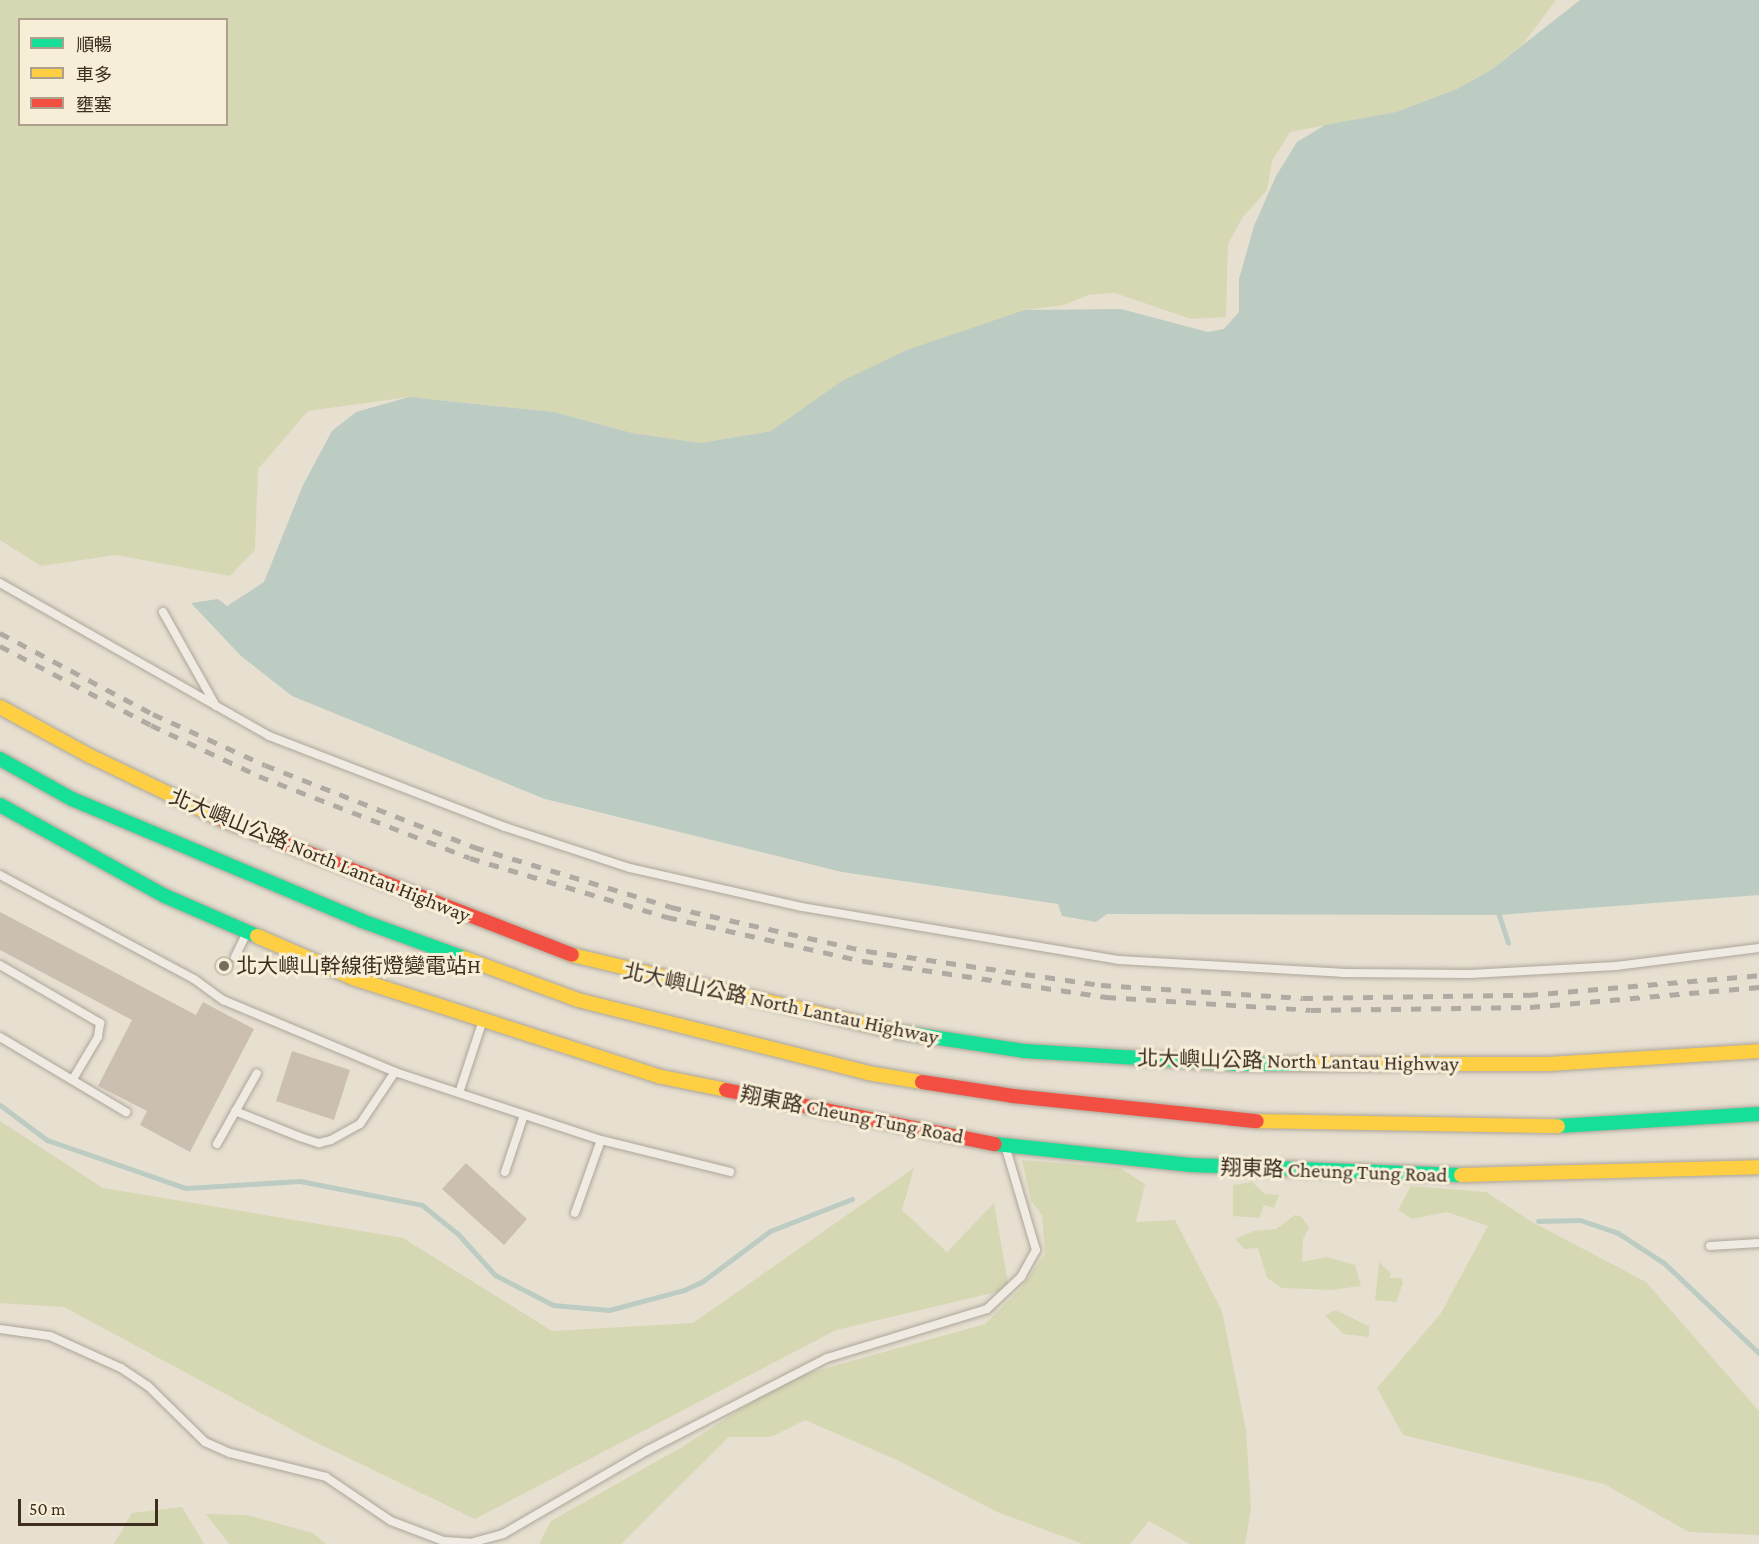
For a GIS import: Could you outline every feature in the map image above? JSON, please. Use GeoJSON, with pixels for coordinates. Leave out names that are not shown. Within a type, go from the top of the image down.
{"type":"FeatureCollection","features":[{"type":"Feature","properties":{"kind":"main road","name":"北大嶼山公路 North Lantau Highway"},"geometry":{"type":"LineString","coordinates":[[0,707],[90,756],[228,822],[590,962],[878,1029],[1023,1052],[1238,1064],[1548,1064],[1759,1051]]}},
{"type":"Feature","properties":{"kind":"main road","name":"北大嶼山公路 North Lantau Highway"},"geometry":{"type":"LineString","coordinates":[[0,759],[72,799],[362,921],[556,993],[726,1041],[868,1073],[1003,1095],[1233,1120],[1558,1126],[1759,1114]]}},
{"type":"Feature","properties":{"kind":"main road","name":"翔東路 Cheung Tung Road"},"geometry":{"type":"LineString","coordinates":[[0,805],[165,896],[353,978],[662,1077],[1005,1146],[1191,1166],[1308,1172],[1525,1176],[1759,1167]]}},
{"type":"Feature","properties":{"kind":"lane"},"geometry":{"type":"LineString","coordinates":[[0,584],[216,706],[290,745],[505,827],[630,868],[802,907],[1119,960],[1342,974],[1470,974],[1616,966],[1759,948]]}},
{"type":"Feature","properties":{"kind":"lane"},"geometry":{"type":"LineString","coordinates":[[163,612],[216,706]]}},
{"type":"Feature","properties":{"kind":"lane"},"geometry":{"type":"LineString","coordinates":[[0,875],[194,979],[223,1000],[395,1072],[601,1140],[730,1172]]}},
{"type":"Feature","properties":{"kind":"lane"},"geometry":{"type":"LineString","coordinates":[[235,957],[247,932]]}},
{"type":"Feature","properties":{"kind":"lane"},"geometry":{"type":"LineString","coordinates":[[0,965],[100,1023],[98,1037],[73,1080]]}},
{"type":"Feature","properties":{"kind":"lane"},"geometry":{"type":"LineString","coordinates":[[459,1093],[484,1020]]}},
{"type":"Feature","properties":{"kind":"lane"},"geometry":{"type":"LineString","coordinates":[[0,1036],[126,1112]]}},
{"type":"Feature","properties":{"kind":"lane"},"geometry":{"type":"LineString","coordinates":[[235,1112],[319,1143],[331,1140],[360,1124],[395,1072]]}},
{"type":"Feature","properties":{"kind":"lane"},"geometry":{"type":"LineString","coordinates":[[217,1144],[257,1073]]}},
{"type":"Feature","properties":{"kind":"lane"},"geometry":{"type":"LineString","coordinates":[[505,1172],[524,1115]]}},
{"type":"Feature","properties":{"kind":"lane"},"geometry":{"type":"LineString","coordinates":[[575,1213],[601,1140]]}},
{"type":"Feature","properties":{"kind":"lane"},"geometry":{"type":"LineString","coordinates":[[0,1329],[50,1336],[121,1368],[148,1386],[205,1442],[230,1453],[327,1477],[391,1521],[444,1541],[470,1543],[503,1534],[648,1449],[827,1358],[987,1310],[1021,1277],[1036,1250],[1005,1146]]}},
{"type":"Feature","properties":{"kind":"lane"},"geometry":{"type":"LineString","coordinates":[[1710,1246],[1759,1243]]}},
{"type":"Feature","properties":{"kind":"green space"},"geometry":{"type":"Polygon","coordinates":[[[0,0],[1556,0],[1523,44],[1491,70],[1457,89],[1396,112],[1290,132],[1272,161],[1267,190],[1242,218],[1228,244],[1226,317],[1191,319],[1115,293],[1088,295],[1064,305],[1025,310],[804,408],[771,431],[700,443],[632,433],[554,412],[409,397],[308,411],[258,469],[255,550],[230,576],[116,555],[41,566],[0,540],[0,0]]]}},
{"type":"Feature","properties":{"kind":"green space"},"geometry":{"type":"Polygon","coordinates":[[[0,1121],[103,1188],[403,1238],[552,1331],[693,1323],[914,1168],[902,1210],[947,1252],[994,1203],[1009,1289],[836,1330],[475,1519],[311,1440],[64,1307],[0,1303],[0,1121]]]}},
{"type":"Feature","properties":{"kind":"green space"},"geometry":{"type":"Polygon","coordinates":[[[1022,1160],[1120,1168],[1145,1184],[1136,1222],[1175,1220],[1222,1311],[1246,1430],[1251,1509],[1245,1544],[1190,1544],[1149,1521],[1130,1544],[1083,1544],[997,1512],[897,1460],[805,1420],[771,1437],[729,1437],[621,1544],[539,1544],[551,1521],[682,1447],[787,1379],[985,1324],[1021,1288],[1045,1254],[1042,1215],[1031,1201],[1022,1160]]]}},
{"type":"Feature","properties":{"kind":"green space"},"geometry":{"type":"Polygon","coordinates":[[[1252,1182],[1265,1194],[1279,1195],[1274,1208],[1264,1205],[1259,1218],[1233,1216],[1233,1185],[1252,1182]]]}},
{"type":"Feature","properties":{"kind":"green space"},"geometry":{"type":"Polygon","coordinates":[[[1411,1186],[1486,1192],[1532,1222],[1646,1282],[1759,1411],[1759,1535],[1689,1532],[1604,1484],[1403,1435],[1377,1388],[1441,1313],[1488,1226],[1447,1212],[1412,1219],[1398,1210],[1411,1186]]]}},
{"type":"Feature","properties":{"kind":"green space"},"geometry":{"type":"Polygon","coordinates":[[[1295,1215],[1302,1217],[1309,1228],[1303,1239],[1302,1262],[1327,1257],[1355,1265],[1361,1286],[1331,1290],[1282,1288],[1267,1278],[1258,1248],[1244,1249],[1235,1239],[1254,1231],[1276,1229],[1295,1215]]]}},
{"type":"Feature","properties":{"kind":"green space"},"geometry":{"type":"Polygon","coordinates":[[[1379,1262],[1391,1273],[1389,1278],[1401,1278],[1403,1283],[1396,1302],[1375,1300],[1379,1262]]]}},
{"type":"Feature","properties":{"kind":"green space"},"geometry":{"type":"Polygon","coordinates":[[[1335,1310],[1369,1326],[1369,1337],[1344,1334],[1325,1316],[1335,1310]]]}},
{"type":"Feature","properties":{"kind":"green space"},"geometry":{"type":"Polygon","coordinates":[[[182,1507],[204,1544],[114,1544],[132,1513],[182,1507]]]}},
{"type":"Feature","properties":{"kind":"green space"},"geometry":{"type":"Polygon","coordinates":[[[206,1514],[247,1515],[313,1533],[326,1544],[229,1544],[206,1514]]]}},
{"type":"Feature","properties":{"kind":"shaded area"},"geometry":{"type":"Polygon","coordinates":[[[1580,0],[1759,0],[1759,895],[1499,915],[1107,914],[1096,922],[1062,916],[1058,904],[842,872],[545,799],[292,696],[241,656],[191,603],[218,599],[227,606],[264,582],[303,485],[332,431],[356,412],[409,397],[554,412],[632,433],[700,443],[771,431],[842,381],[907,350],[1025,310],[1121,309],[1208,332],[1224,329],[1239,312],[1239,279],[1254,226],[1276,176],[1297,142],[1325,125],[1396,112],[1457,89],[1491,70],[1580,0]]]}},
{"type":"Feature","properties":{"kind":"building"},"geometry":{"type":"Polygon","coordinates":[[[0,912],[196,1015],[203,1002],[254,1029],[190,1152],[140,1125],[147,1111],[98,1086],[132,1020],[0,950],[0,912]]]}},
{"type":"Feature","properties":{"kind":"building","name":"北大嶼山幹線街燈變電站H"},"geometry":{"type":"Polygon","coordinates":[[[224,956],[231,959],[234,966],[231,973],[224,976],[217,973],[214,966],[217,959],[224,956]]]}},
{"type":"Feature","properties":{"kind":"building"},"geometry":{"type":"Polygon","coordinates":[[[292,1051],[350,1070],[334,1120],[276,1101],[292,1051]]]}},
{"type":"Feature","properties":{"kind":"building"},"geometry":{"type":"Polygon","coordinates":[[[466,1163],[527,1219],[504,1245],[442,1189],[466,1163]]]}},
{"type":"Feature","properties":{"kind":"waterway"},"geometry":{"type":"LineString","coordinates":[[1499,915],[1508,943]]}},
{"type":"Feature","properties":{"kind":"waterway"},"geometry":{"type":"LineString","coordinates":[[0,1105],[47,1140],[186,1188],[300,1181],[422,1205],[458,1234],[495,1275],[553,1305],[609,1310],[684,1290],[703,1281],[770,1231],[852,1199]]}},
{"type":"Feature","properties":{"kind":"waterway"},"geometry":{"type":"LineString","coordinates":[[1538,1221],[1580,1220],[1618,1233],[1664,1263],[1759,1353]]}},
{"type":"Feature","properties":{"kind":"railway"},"geometry":{"type":"LineString","coordinates":[[0,633],[153,714],[265,765],[474,847],[671,907],[867,951],[1101,985],[1303,998],[1528,995],[1759,975]]}},
{"type":"Feature","properties":{"kind":"railway"},"geometry":{"type":"LineString","coordinates":[[0,646],[151,725],[259,776],[470,858],[667,917],[863,961],[1106,997],[1311,1010],[1530,1007],[1759,987]]}},
{"type":"Feature","properties":{"kind":"traffic: fast"},"geometry":{"type":"LineString","coordinates":[[0,759],[72,799],[362,921],[464,958]]}},
{"type":"Feature","properties":{"kind":"traffic: fast"},"geometry":{"type":"LineString","coordinates":[[0,805],[165,896],[257,936]]}},
{"type":"Feature","properties":{"kind":"traffic: fast"},"geometry":{"type":"LineString","coordinates":[[899,1032],[1024,1051],[1238,1064],[1303,1064]]}},
{"type":"Feature","properties":{"kind":"traffic: fast"},"geometry":{"type":"LineString","coordinates":[[1558,1126],[1759,1114]]}},
{"type":"Feature","properties":{"kind":"traffic: fast"},"geometry":{"type":"LineString","coordinates":[[995,1144],[1191,1165],[1461,1175]]}},
{"type":"Feature","properties":{"kind":"traffic: slow"},"geometry":{"type":"LineString","coordinates":[[0,707],[90,756],[223,820]]}},
{"type":"Feature","properties":{"kind":"traffic: slow"},"geometry":{"type":"LineString","coordinates":[[257,936],[353,978],[662,1077],[726,1090]]}},
{"type":"Feature","properties":{"kind":"traffic: slow"},"geometry":{"type":"LineString","coordinates":[[572,955],[899,1032]]}},
{"type":"Feature","properties":{"kind":"traffic: slow"},"geometry":{"type":"LineString","coordinates":[[464,958],[578,1000],[868,1073],[922,1082]]}},
{"type":"Feature","properties":{"kind":"traffic: slow"},"geometry":{"type":"LineString","coordinates":[[1303,1064],[1548,1064],[1759,1051]]}},
{"type":"Feature","properties":{"kind":"traffic: slow"},"geometry":{"type":"LineString","coordinates":[[1257,1121],[1558,1126]]}},
{"type":"Feature","properties":{"kind":"traffic: slow"},"geometry":{"type":"LineString","coordinates":[[1461,1175],[1759,1167]]}},
{"type":"Feature","properties":{"kind":"traffic: jam"},"geometry":{"type":"LineString","coordinates":[[223,820],[572,955]]}},
{"type":"Feature","properties":{"kind":"traffic: jam"},"geometry":{"type":"LineString","coordinates":[[922,1082],[1013,1096],[1257,1121]]}},
{"type":"Feature","properties":{"kind":"traffic: jam"},"geometry":{"type":"LineString","coordinates":[[726,1090],[995,1144]]}},
{"type":"Feature","properties":{"kind":"place","name":"北大嶼山幹線街燈變電站H"},"geometry":{"type":"Point","coordinates":[224,966]}}]}
